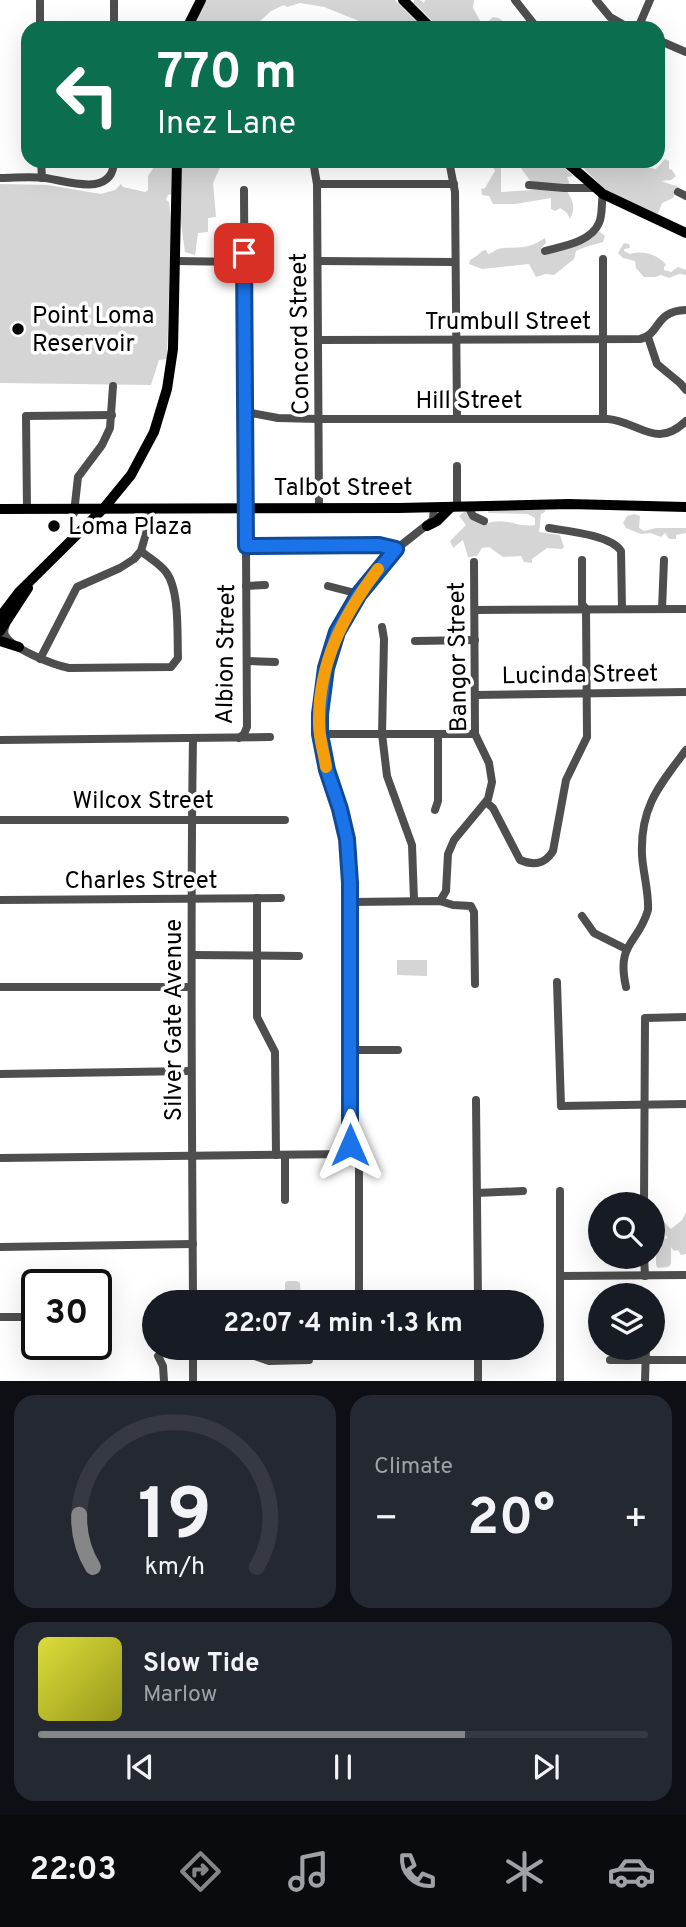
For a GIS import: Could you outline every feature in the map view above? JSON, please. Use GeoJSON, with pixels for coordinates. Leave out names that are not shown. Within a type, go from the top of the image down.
{"type":"FeatureCollection","features":[{"type":"Feature","properties":{"kind":"main road"},"geometry":{"type":"LineString","coordinates":[[190,21],[201,0]]}},
{"type":"Feature","properties":{"kind":"main road"},"geometry":{"type":"LineString","coordinates":[[403,0],[424,21]]}},
{"type":"Feature","properties":{"kind":"main road"},"geometry":{"type":"LineString","coordinates":[[0,631],[19,592],[104,509],[140,460],[154,432],[164,402],[173,349],[177,168]]}},
{"type":"Feature","properties":{"kind":"main road"},"geometry":{"type":"LineString","coordinates":[[572,168],[603,194],[686,233]]}},
{"type":"Feature","properties":{"kind":"main road","name":"Talbot Street"},"geometry":{"type":"LineString","coordinates":[[0,509],[421,508],[569,504],[686,507]]}},
{"type":"Feature","properties":{"kind":"main road"},"geometry":{"type":"LineString","coordinates":[[427,526],[454,507]]}},
{"type":"Feature","properties":{"kind":"main road"},"geometry":{"type":"LineString","coordinates":[[421,508],[428,516],[427,526]]}},
{"type":"Feature","properties":{"kind":"main road"},"geometry":{"type":"LineString","coordinates":[[72,510],[79,528],[77,535]]}},
{"type":"Feature","properties":{"kind":"main road"},"geometry":{"type":"LineString","coordinates":[[0,641],[19,647]]}},
{"type":"Feature","properties":{"kind":"street"},"geometry":{"type":"LineString","coordinates":[[40,0],[40,21]]}},
{"type":"Feature","properties":{"kind":"street"},"geometry":{"type":"LineString","coordinates":[[114,0],[114,21]]}},
{"type":"Feature","properties":{"kind":"street"},"geometry":{"type":"LineString","coordinates":[[515,0],[532,21]]}},
{"type":"Feature","properties":{"kind":"street"},"geometry":{"type":"LineString","coordinates":[[596,0],[618,21]]}},
{"type":"Feature","properties":{"kind":"street"},"geometry":{"type":"LineString","coordinates":[[641,21],[649,0]]}},
{"type":"Feature","properties":{"kind":"street"},"geometry":{"type":"LineString","coordinates":[[665,43],[686,52]]}},
{"type":"Feature","properties":{"kind":"street"},"geometry":{"type":"LineString","coordinates":[[41,168],[42,178]]}},
{"type":"Feature","properties":{"kind":"street"},"geometry":{"type":"LineString","coordinates":[[0,177],[42,178],[89,186],[100,184],[107,179],[113,168]]}},
{"type":"Feature","properties":{"kind":"street","name":"Concord Street"},"geometry":{"type":"LineString","coordinates":[[314,168],[317,184],[319,508]]}},
{"type":"Feature","properties":{"kind":"street"},"geometry":{"type":"LineString","coordinates":[[451,168],[454,184],[457,418]]}},
{"type":"Feature","properties":{"kind":"street"},"geometry":{"type":"LineString","coordinates":[[317,184],[454,184]]}},
{"type":"Feature","properties":{"kind":"street"},"geometry":{"type":"LineString","coordinates":[[529,185],[593,188]]}},
{"type":"Feature","properties":{"kind":"street","name":"Albion Street"},"geometry":{"type":"LineString","coordinates":[[239,738],[247,727],[244,190]]}},
{"type":"Feature","properties":{"kind":"street"},"geometry":{"type":"LineString","coordinates":[[545,251],[590,234],[599,223],[603,194]]}},
{"type":"Feature","properties":{"kind":"street"},"geometry":{"type":"LineString","coordinates":[[603,259],[603,419]]}},
{"type":"Feature","properties":{"kind":"street"},"geometry":{"type":"LineString","coordinates":[[175,261],[244,262]]}},
{"type":"Feature","properties":{"kind":"street"},"geometry":{"type":"LineString","coordinates":[[318,261],[455,262]]}},
{"type":"Feature","properties":{"kind":"street"},"geometry":{"type":"LineString","coordinates":[[686,310],[665,316],[648,337],[657,364],[686,390]]}},
{"type":"Feature","properties":{"kind":"street","name":"Trumbull Street"},"geometry":{"type":"LineString","coordinates":[[318,340],[632,340],[648,337]]}},
{"type":"Feature","properties":{"kind":"street"},"geometry":{"type":"LineString","coordinates":[[72,510],[78,477],[105,440],[112,415],[113,386]]}},
{"type":"Feature","properties":{"kind":"street","name":"Hill Street"},"geometry":{"type":"LineString","coordinates":[[246,412],[278,418],[319,419],[603,419],[625,422],[657,435],[669,433],[686,421]]}},
{"type":"Feature","properties":{"kind":"street"},"geometry":{"type":"LineString","coordinates":[[27,509],[26,416],[112,415]]}},
{"type":"Feature","properties":{"kind":"street"},"geometry":{"type":"LineString","coordinates":[[454,507],[457,467]]}},
{"type":"Feature","properties":{"kind":"street"},"geometry":{"type":"LineString","coordinates":[[468,506],[473,516],[484,521]]}},
{"type":"Feature","properties":{"kind":"street"},"geometry":{"type":"LineString","coordinates":[[359,1290],[359,1164],[351,1154],[350,902],[347,839],[327,770],[320,734],[320,714],[328,660],[337,632],[359,594],[396,549],[433,520],[434,507]]}},
{"type":"Feature","properties":{"kind":"street"},"geometry":{"type":"LineString","coordinates":[[40,659],[77,587],[120,568],[141,551],[153,509]]}},
{"type":"Feature","properties":{"kind":"street"},"geometry":{"type":"LineString","coordinates":[[548,528],[585,534],[617,545],[621,551],[622,609]]}},
{"type":"Feature","properties":{"kind":"street"},"geometry":{"type":"LineString","coordinates":[[246,546],[379,545],[396,549]]}},
{"type":"Feature","properties":{"kind":"street"},"geometry":{"type":"LineString","coordinates":[[4,618],[5,634],[19,647],[40,659],[69,668],[166,668],[178,658],[174,592],[167,573],[141,551]]}},
{"type":"Feature","properties":{"kind":"street"},"geometry":{"type":"LineString","coordinates":[[440,901],[446,891],[448,854],[454,840],[486,802],[493,808],[520,860],[542,863],[548,859],[554,846],[566,780],[587,737],[586,609],[582,604],[582,560]]}},
{"type":"Feature","properties":{"kind":"street"},"geometry":{"type":"LineString","coordinates":[[662,609],[664,560]]}},
{"type":"Feature","properties":{"kind":"street","name":"Bangor Street"},"geometry":{"type":"LineString","coordinates":[[474,562],[475,734],[491,770],[492,782],[486,802]]}},
{"type":"Feature","properties":{"kind":"street"},"geometry":{"type":"LineString","coordinates":[[246,586],[265,586]]}},
{"type":"Feature","properties":{"kind":"street"},"geometry":{"type":"LineString","coordinates":[[328,586],[359,594]]}},
{"type":"Feature","properties":{"kind":"street"},"geometry":{"type":"LineString","coordinates":[[475,610],[686,609]]}},
{"type":"Feature","properties":{"kind":"street"},"geometry":{"type":"LineString","coordinates":[[382,627],[382,734],[387,776],[412,845],[414,900]]}},
{"type":"Feature","properties":{"kind":"street"},"geometry":{"type":"LineString","coordinates":[[415,641],[475,639]]}},
{"type":"Feature","properties":{"kind":"street"},"geometry":{"type":"LineString","coordinates":[[247,661],[275,662]]}},
{"type":"Feature","properties":{"kind":"street","name":"Lucinda Street"},"geometry":{"type":"LineString","coordinates":[[475,695],[686,692]]}},
{"type":"Feature","properties":{"kind":"street"},"geometry":{"type":"LineString","coordinates":[[320,734],[475,734]]}},
{"type":"Feature","properties":{"kind":"street"},"geometry":{"type":"LineString","coordinates":[[435,810],[438,801],[438,734]]}},
{"type":"Feature","properties":{"kind":"street"},"geometry":{"type":"LineString","coordinates":[[0,740],[270,737]]}},
{"type":"Feature","properties":{"kind":"street","name":"Silver Gate Avenue"},"geometry":{"type":"LineString","coordinates":[[193,739],[193,1290]]}},
{"type":"Feature","properties":{"kind":"street"},"geometry":{"type":"LineString","coordinates":[[626,987],[622,966],[626,949],[646,918],[648,910],[642,852],[645,816],[653,795],[686,750]]}},
{"type":"Feature","properties":{"kind":"street","name":"Wilcox Street"},"geometry":{"type":"LineString","coordinates":[[0,820],[285,820]]}},
{"type":"Feature","properties":{"kind":"street"},"geometry":{"type":"LineString","coordinates":[[257,898],[257,1017],[275,1052],[285,1200]]}},
{"type":"Feature","properties":{"kind":"street","name":"Charles Street"},"geometry":{"type":"LineString","coordinates":[[0,900],[281,898]]}},
{"type":"Feature","properties":{"kind":"street"},"geometry":{"type":"LineString","coordinates":[[350,902],[440,901],[472,907],[475,984]]}},
{"type":"Feature","properties":{"kind":"street"},"geometry":{"type":"LineString","coordinates":[[582,916],[594,933],[626,949]]}},
{"type":"Feature","properties":{"kind":"street"},"geometry":{"type":"LineString","coordinates":[[192,955],[299,956]]}},
{"type":"Feature","properties":{"kind":"street"},"geometry":{"type":"LineString","coordinates":[[556,982],[561,1106],[686,1104]]}},
{"type":"Feature","properties":{"kind":"street"},"geometry":{"type":"LineString","coordinates":[[0,987],[191,987]]}},
{"type":"Feature","properties":{"kind":"street"},"geometry":{"type":"LineString","coordinates":[[644,1192],[645,1018],[686,1017]]}},
{"type":"Feature","properties":{"kind":"street"},"geometry":{"type":"LineString","coordinates":[[350,1050],[398,1050]]}},
{"type":"Feature","properties":{"kind":"street"},"geometry":{"type":"LineString","coordinates":[[0,1074],[191,1071]]}},
{"type":"Feature","properties":{"kind":"street"},"geometry":{"type":"LineString","coordinates":[[476,1100],[478,1290]]}},
{"type":"Feature","properties":{"kind":"street"},"geometry":{"type":"LineString","coordinates":[[0,1158],[351,1154]]}},
{"type":"Feature","properties":{"kind":"street"},"geometry":{"type":"LineString","coordinates":[[477,1193],[523,1191]]}},
{"type":"Feature","properties":{"kind":"street"},"geometry":{"type":"LineString","coordinates":[[560,1191],[560,1381]]}},
{"type":"Feature","properties":{"kind":"street"},"geometry":{"type":"LineString","coordinates":[[0,1247],[193,1244]]}},
{"type":"Feature","properties":{"kind":"street"},"geometry":{"type":"LineString","coordinates":[[645,1269],[645,1276]]}},
{"type":"Feature","properties":{"kind":"street"},"geometry":{"type":"LineString","coordinates":[[560,1276],[686,1275]]}},
{"type":"Feature","properties":{"kind":"street"},"geometry":{"type":"LineString","coordinates":[[0,1317],[21,1317]]}},
{"type":"Feature","properties":{"kind":"street"},"geometry":{"type":"LineString","coordinates":[[160,1360],[164,1381]]}},
{"type":"Feature","properties":{"kind":"street"},"geometry":{"type":"LineString","coordinates":[[192,1381],[193,1360]]}},
{"type":"Feature","properties":{"kind":"street"},"geometry":{"type":"LineString","coordinates":[[266,1360],[309,1360]]}},
{"type":"Feature","properties":{"kind":"street"},"geometry":{"type":"LineString","coordinates":[[478,1360],[478,1381]]}},
{"type":"Feature","properties":{"kind":"street"},"geometry":{"type":"LineString","coordinates":[[645,1360],[645,1381]]}},
{"type":"Feature","properties":{"kind":"street"},"geometry":{"type":"LineString","coordinates":[[665,1360],[686,1360]]}},
{"type":"Feature","properties":{"kind":"shaded area"},"geometry":{"type":"Polygon","coordinates":[[[206,0],[395,0],[416,21],[359,21],[324,7],[300,3],[287,7],[284,5],[271,11],[260,21],[195,21],[206,0]]]}},
{"type":"Feature","properties":{"kind":"shaded area"},"geometry":{"type":"Polygon","coordinates":[[[414,0],[424,3],[425,0],[474,0],[473,8],[480,21],[433,21],[414,0]]]}},
{"type":"Feature","properties":{"kind":"shaded area"},"geometry":{"type":"Polygon","coordinates":[[[493,17],[503,21],[489,21],[493,17]]]}},
{"type":"Feature","properties":{"kind":"shaded area"},"geometry":{"type":"Polygon","coordinates":[[[665,159],[669,161],[669,169],[676,176],[671,180],[661,181],[679,187],[673,198],[662,203],[658,214],[608,192],[583,168],[651,168],[665,168],[665,159]]]}},
{"type":"Feature","properties":{"kind":"shaded area"},"geometry":{"type":"Polygon","coordinates":[[[153,168],[172,168],[173,194],[168,195],[166,200],[169,202],[171,220],[167,359],[159,360],[151,385],[0,383],[0,184],[47,185],[101,194],[115,190],[121,184],[123,187],[145,192],[148,190],[148,176],[153,168]]]}},
{"type":"Feature","properties":{"kind":"shaded area"},"geometry":{"type":"Polygon","coordinates":[[[181,168],[220,168],[213,183],[216,217],[208,218],[208,232],[198,233],[195,255],[185,252],[180,216],[181,168]]]}},
{"type":"Feature","properties":{"kind":"shaded area"},"geometry":{"type":"Polygon","coordinates":[[[494,168],[501,168],[501,192],[550,189],[567,191],[573,204],[570,219],[560,208],[555,211],[551,209],[551,198],[515,204],[493,204],[489,196],[482,195],[481,189],[485,188],[495,171],[494,168]]]}},
{"type":"Feature","properties":{"kind":"shaded area"},"geometry":{"type":"Polygon","coordinates":[[[521,168],[565,168],[573,176],[567,177],[570,185],[531,182],[521,168]]]}},
{"type":"Feature","properties":{"kind":"shaded area"},"geometry":{"type":"Polygon","coordinates":[[[597,230],[605,236],[603,242],[576,251],[574,259],[554,275],[536,277],[529,264],[482,269],[469,264],[470,260],[482,251],[486,250],[488,254],[501,248],[525,247],[545,238],[546,243],[541,248],[543,255],[558,252],[579,244],[597,230]]]}},
{"type":"Feature","properties":{"kind":"shaded area"},"geometry":{"type":"Polygon","coordinates":[[[624,243],[629,244],[630,248],[624,251],[630,254],[650,254],[663,261],[666,265],[664,270],[671,272],[678,267],[686,270],[686,275],[679,274],[669,278],[661,275],[644,277],[636,268],[635,261],[623,258],[618,253],[624,243]]]}},
{"type":"Feature","properties":{"kind":"shaded area"},"geometry":{"type":"Polygon","coordinates":[[[488,510],[545,510],[541,514],[539,532],[560,535],[564,547],[547,548],[532,559],[532,563],[524,562],[521,556],[503,557],[489,547],[482,548],[477,556],[468,557],[463,540],[453,548],[450,541],[466,525],[459,516],[465,511],[485,524],[499,521],[535,525],[535,518],[528,514],[488,513],[488,510]]]}},
{"type":"Feature","properties":{"kind":"shaded area"},"geometry":{"type":"Polygon","coordinates":[[[627,516],[640,516],[639,528],[644,531],[656,528],[686,528],[686,533],[676,535],[676,539],[669,539],[665,533],[661,537],[650,533],[641,534],[626,528],[623,523],[627,516]]]}},
{"type":"Feature","properties":{"kind":"shaded area"},"geometry":{"type":"Polygon","coordinates":[[[397,960],[427,960],[427,976],[397,975],[397,960]]]}},
{"type":"Feature","properties":{"kind":"shaded area"},"geometry":{"type":"Polygon","coordinates":[[[686,1212],[686,1254],[681,1255],[671,1247],[671,1264],[665,1267],[665,1238],[668,1238],[665,1235],[665,1223],[671,1229],[682,1220],[686,1212]]]}},
{"type":"Feature","properties":{"kind":"shaded area"},"geometry":{"type":"Polygon","coordinates":[[[297,1281],[300,1283],[300,1290],[285,1290],[285,1283],[297,1281]]]}},
{"type":"Feature","properties":{"kind":"slow traffic"},"geometry":{"type":"LineString","coordinates":[[326,767],[319,723],[328,660],[343,621],[378,569]]}},
{"type":"Feature","properties":{"kind":"place","name":"Point Loma Reservoir"},"geometry":{"type":"Point","coordinates":[18,329]}},
{"type":"Feature","properties":{"kind":"place","name":"Loma Plaza"},"geometry":{"type":"Point","coordinates":[54,526]}},
{"type":"Feature","properties":{"kind":"route"},"geometry":{"type":"LineString","coordinates":[[244,253],[246,546],[379,545],[396,549],[359,594],[337,632],[326,668],[319,723],[327,770],[347,839],[350,883],[350,1145]]}}]}
